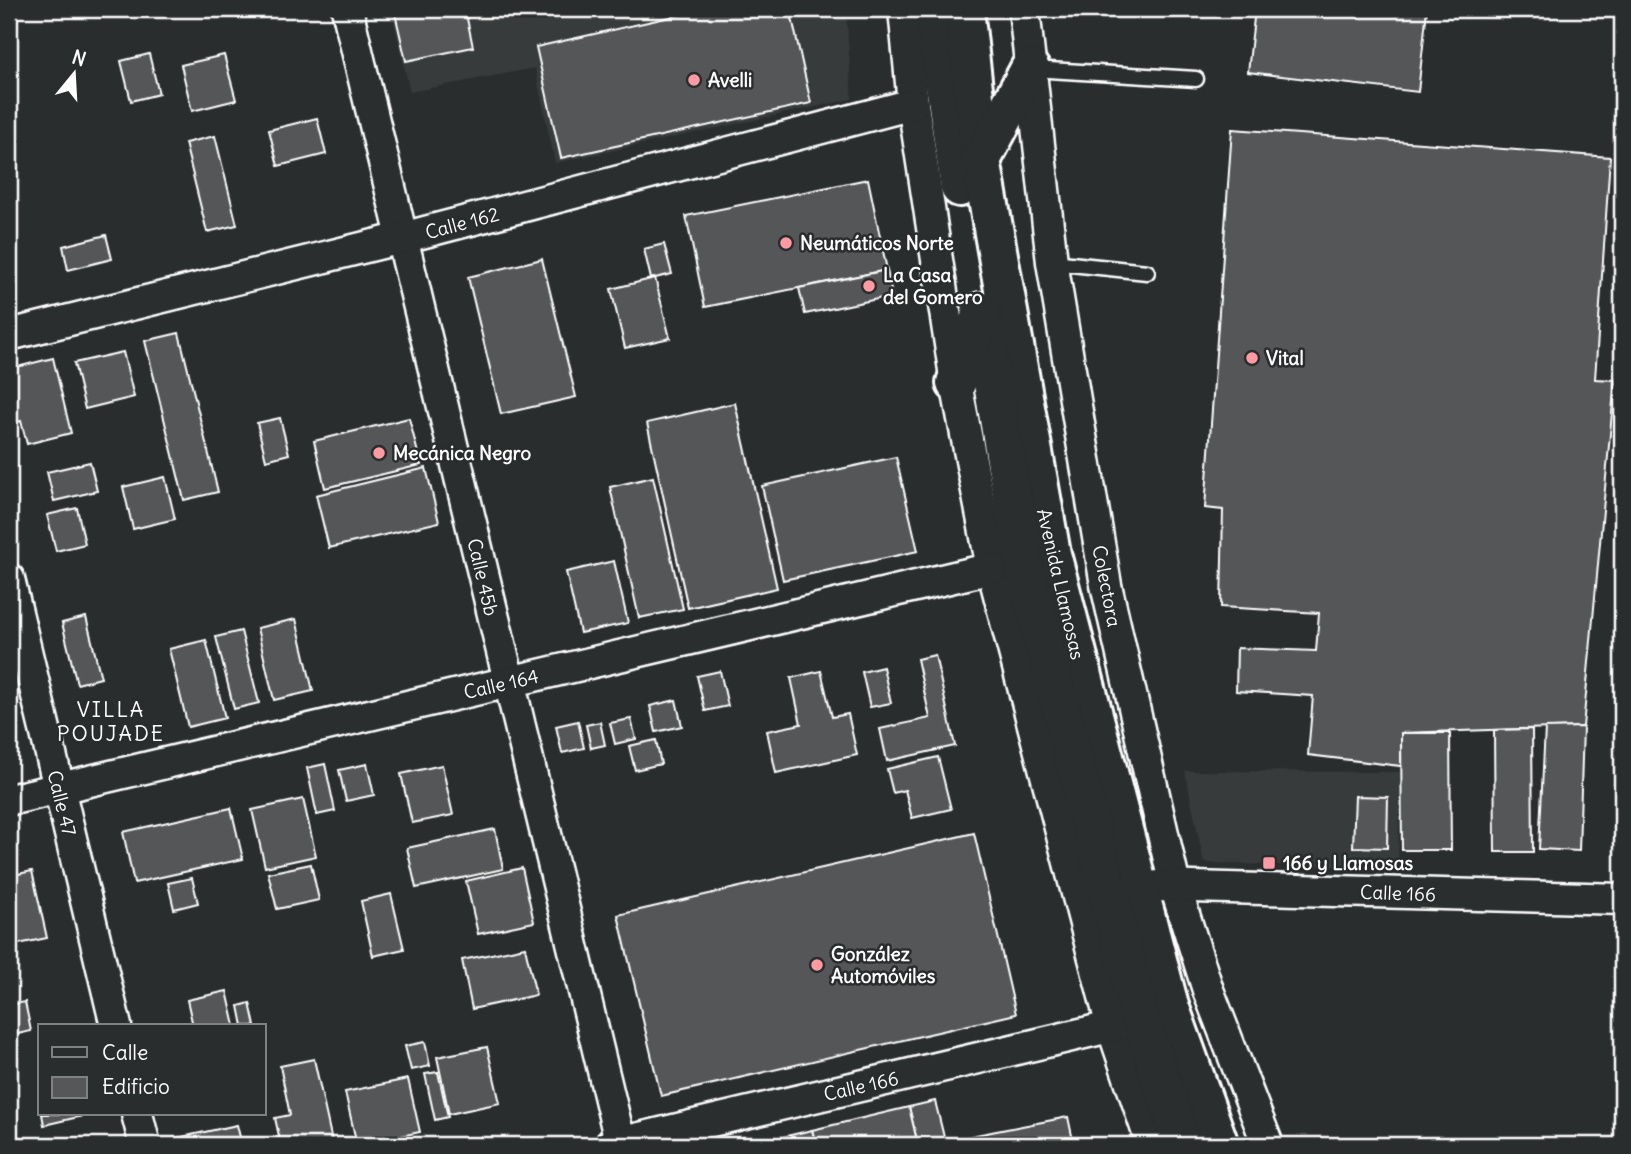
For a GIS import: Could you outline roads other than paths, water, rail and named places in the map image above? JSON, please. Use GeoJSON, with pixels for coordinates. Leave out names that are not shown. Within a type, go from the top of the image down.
{"type":"FeatureCollection","features":[{"type":"Feature","properties":{"kind":"highway","name":"Avenida Llamosas"},"geometry":{"type":"LineString","coordinates":[[933,9],[981,160],[1051,554],[1123,885],[1142,1020],[1182,1145]]}},
{"type":"Feature","properties":{"kind":"highway","name":"Avenida Llamosas"},"geometry":{"type":"LineString","coordinates":[[933,9],[948,116],[1023,561],[1123,885]]}},
{"type":"Feature","properties":{"kind":"highway"},"geometry":{"type":"LineString","coordinates":[[981,160],[1030,69]]}},
{"type":"Feature","properties":{"kind":"highway"},"geometry":{"type":"LineString","coordinates":[[956,383],[981,314]]}},
{"type":"Feature","properties":{"kind":"highway","name":"Avenida Llamosas"},"geometry":{"type":"LineString","coordinates":[[1142,1020],[1219,1145]]}},
{"type":"Feature","properties":{"kind":"street","name":"Calle 45b"},"geometry":{"type":"LineString","coordinates":[[347,9],[617,1144]]}},
{"type":"Feature","properties":{"kind":"street","name":"Colectora"},"geometry":{"type":"LineString","coordinates":[[933,9],[913,104],[956,383],[992,568],[1123,885],[1213,1002],[1268,1145]]}},
{"type":"Feature","properties":{"kind":"street","name":"Colectora"},"geometry":{"type":"LineString","coordinates":[[1024,9],[1052,262],[1106,585],[1123,885],[1142,1020],[1152,1145]]}},
{"type":"Feature","properties":{"kind":"street","name":"Calle 162"},"geometry":{"type":"LineString","coordinates":[[9,335],[402,238],[913,104]]}},
{"type":"Feature","properties":{"kind":"street","name":"Calle 164"},"geometry":{"type":"LineString","coordinates":[[9,800],[992,568]]}},
{"type":"Feature","properties":{"kind":"street","name":"Calle 47"},"geometry":{"type":"LineString","coordinates":[[9,579],[116,1024]]}},
{"type":"Feature","properties":{"kind":"street","name":"Calle 166"},"geometry":{"type":"LineString","coordinates":[[1123,885],[1622,899]]}},
{"type":"Feature","properties":{"kind":"street","name":"Calle 166"},"geometry":{"type":"LineString","coordinates":[[617,1144],[1213,1002]]}},
{"type":"Feature","properties":{"kind":"street"},"geometry":{"type":"LineString","coordinates":[[138,1116],[145,1145]]}},
{"type":"Feature","properties":{"kind":"lane"},"geometry":{"type":"LineString","coordinates":[[1030,69],[1196,79]]}},
{"type":"Feature","properties":{"kind":"lane"},"geometry":{"type":"LineString","coordinates":[[1052,262],[1147,272]]}},
{"type":"Feature","properties":{"kind":"place","name":"Avelli"},"geometry":{"type":"Point","coordinates":[694,80]}},
{"type":"Feature","properties":{"kind":"place","name":"Neumáticos Norte"},"geometry":{"type":"Point","coordinates":[786,243]}},
{"type":"Feature","properties":{"kind":"place","name":"La Casa del Gomero"},"geometry":{"type":"Point","coordinates":[869,286]}},
{"type":"Feature","properties":{"kind":"place","name":"Vital"},"geometry":{"type":"Point","coordinates":[1252,358]}},
{"type":"Feature","properties":{"kind":"place","name":"Mecánica Negro"},"geometry":{"type":"Point","coordinates":[379,453]}},
{"type":"Feature","properties":{"kind":"place","name":"166 y Llamosas"},"geometry":{"type":"Point","coordinates":[1269,863]}},
{"type":"Feature","properties":{"kind":"place","name":"González Automóviles"},"geometry":{"type":"Point","coordinates":[817,965]}},
{"type":"Feature","properties":{"kind":"district","name":"VILLA POUJADE"},"geometry":{"type":"Point","coordinates":[111,722]}}]}
